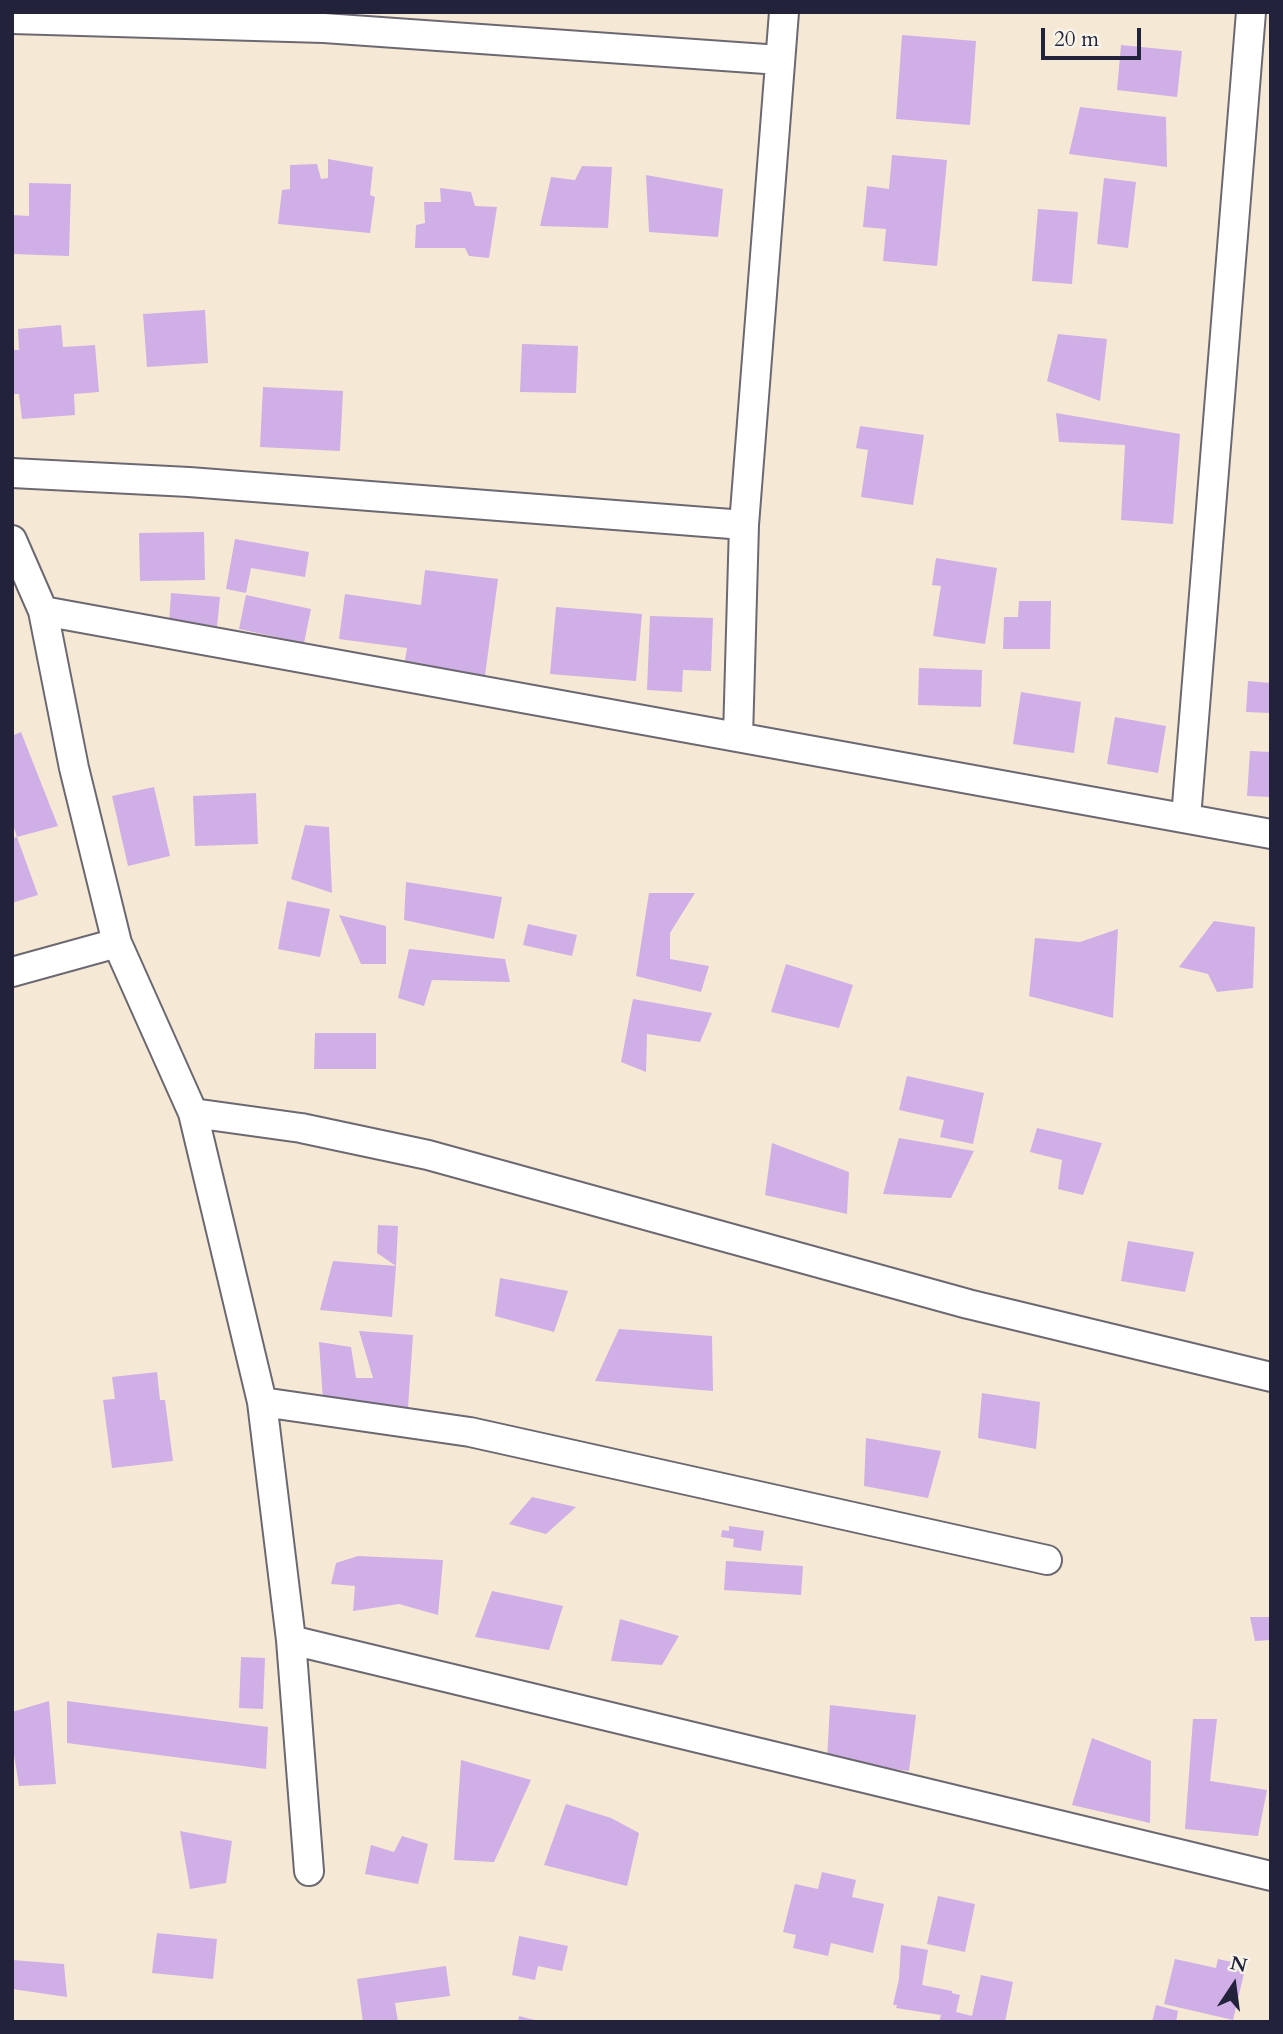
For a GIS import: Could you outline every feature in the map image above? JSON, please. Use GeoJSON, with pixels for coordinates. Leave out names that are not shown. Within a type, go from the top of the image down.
{"type":"FeatureCollection","features":[{"type":"Feature","properties":{"kind":"street"},"geometry":{"type":"LineString","coordinates":[[738,737],[744,525],[784,12]]}},
{"type":"Feature","properties":{"kind":"street"},"geometry":{"type":"LineString","coordinates":[[1186,818],[1251,12]]}},
{"type":"Feature","properties":{"kind":"street"},"geometry":{"type":"LineString","coordinates":[[12,19],[325,20],[780,60]]}},
{"type":"Feature","properties":{"kind":"street"},"geometry":{"type":"LineString","coordinates":[[12,473],[189,482],[744,525]]}},
{"type":"Feature","properties":{"kind":"street"},"geometry":{"type":"LineString","coordinates":[[12,540],[43,611],[74,768],[117,943],[193,1113],[262,1402],[291,1640],[309,1871]]}},
{"type":"Feature","properties":{"kind":"street"},"geometry":{"type":"LineString","coordinates":[[43,611],[1271,834]]}},
{"type":"Feature","properties":{"kind":"street"},"geometry":{"type":"LineString","coordinates":[[12,972],[117,943]]}},
{"type":"Feature","properties":{"kind":"street"},"geometry":{"type":"LineString","coordinates":[[193,1113],[302,1128],[428,1155],[968,1304],[1271,1377]]}},
{"type":"Feature","properties":{"kind":"street"},"geometry":{"type":"LineString","coordinates":[[262,1402],[470,1432],[1047,1560]]}},
{"type":"Feature","properties":{"kind":"street"},"geometry":{"type":"LineString","coordinates":[[291,1640],[1271,1876]]}},
{"type":"Feature","properties":{"kind":"building"},"geometry":{"type":"Polygon","coordinates":[[[902,35],[976,41],[970,125],[896,119],[902,35]]]}},
{"type":"Feature","properties":{"kind":"building"},"geometry":{"type":"Polygon","coordinates":[[[1121,45],[1182,51],[1177,97],[1117,90],[1121,45]]]}},
{"type":"Feature","properties":{"kind":"building"},"geometry":{"type":"Polygon","coordinates":[[[1080,107],[1166,117],[1167,167],[1069,154],[1080,107]]]}},
{"type":"Feature","properties":{"kind":"building"},"geometry":{"type":"Polygon","coordinates":[[[892,155],[947,160],[937,266],[883,261],[886,229],[863,227],[867,186],[889,189],[892,155]]]}},
{"type":"Feature","properties":{"kind":"building"},"geometry":{"type":"Polygon","coordinates":[[[328,159],[373,167],[370,195],[375,197],[370,233],[278,224],[282,190],[290,189],[290,165],[317,164],[321,179],[328,178],[328,159]]]}},
{"type":"Feature","properties":{"kind":"building"},"geometry":{"type":"Polygon","coordinates":[[[582,166],[612,167],[608,228],[540,226],[551,177],[575,180],[582,166]]]}},
{"type":"Feature","properties":{"kind":"building"},"geometry":{"type":"Polygon","coordinates":[[[646,175],[723,189],[718,237],[649,232],[646,175]]]}},
{"type":"Feature","properties":{"kind":"building"},"geometry":{"type":"Polygon","coordinates":[[[1104,178],[1136,182],[1128,248],[1097,244],[1104,178]]]}},
{"type":"Feature","properties":{"kind":"building"},"geometry":{"type":"Polygon","coordinates":[[[29,183],[71,184],[69,256],[12,254],[12,215],[29,216],[29,183]]]}},
{"type":"Feature","properties":{"kind":"building"},"geometry":{"type":"Polygon","coordinates":[[[440,188],[471,192],[475,206],[497,207],[489,258],[469,256],[465,248],[415,248],[416,225],[425,223],[424,202],[441,202],[440,188]]]}},
{"type":"Feature","properties":{"kind":"building"},"geometry":{"type":"Polygon","coordinates":[[[1038,209],[1078,212],[1072,284],[1032,281],[1038,209]]]}},
{"type":"Feature","properties":{"kind":"building"},"geometry":{"type":"Polygon","coordinates":[[[205,310],[208,363],[147,367],[143,314],[205,310]]]}},
{"type":"Feature","properties":{"kind":"building"},"geometry":{"type":"Polygon","coordinates":[[[61,325],[63,347],[95,345],[99,392],[74,394],[75,415],[22,419],[19,394],[12,394],[12,350],[19,350],[18,329],[61,325]]]}},
{"type":"Feature","properties":{"kind":"building"},"geometry":{"type":"Polygon","coordinates":[[[1058,334],[1107,339],[1100,401],[1047,381],[1058,334]]]}},
{"type":"Feature","properties":{"kind":"building"},"geometry":{"type":"Polygon","coordinates":[[[522,344],[578,346],[576,393],[520,392],[522,344]]]}},
{"type":"Feature","properties":{"kind":"building"},"geometry":{"type":"Polygon","coordinates":[[[263,387],[343,391],[340,451],[260,447],[263,387]]]}},
{"type":"Feature","properties":{"kind":"building"},"geometry":{"type":"Polygon","coordinates":[[[1056,413],[1180,434],[1173,524],[1121,520],[1125,445],[1059,442],[1056,413]]]}},
{"type":"Feature","properties":{"kind":"building"},"geometry":{"type":"Polygon","coordinates":[[[860,426],[924,435],[913,505],[861,497],[868,450],[856,448],[860,426]]]}},
{"type":"Feature","properties":{"kind":"building"},"geometry":{"type":"Polygon","coordinates":[[[204,532],[205,580],[140,581],[139,533],[204,532]]]}},
{"type":"Feature","properties":{"kind":"building"},"geometry":{"type":"Polygon","coordinates":[[[235,539],[309,552],[305,577],[251,568],[246,593],[226,589],[235,539]]]}},
{"type":"Feature","properties":{"kind":"building"},"geometry":{"type":"Polygon","coordinates":[[[936,558],[997,568],[985,644],[933,636],[941,586],[932,585],[936,558]]]}},
{"type":"Feature","properties":{"kind":"building"},"geometry":{"type":"Polygon","coordinates":[[[425,570],[498,579],[484,683],[403,672],[407,648],[339,639],[345,594],[421,605],[425,570]]]}},
{"type":"Feature","properties":{"kind":"building"},"geometry":{"type":"Polygon","coordinates":[[[171,593],[220,597],[217,627],[169,623],[171,593]]]}},
{"type":"Feature","properties":{"kind":"building"},"geometry":{"type":"Polygon","coordinates":[[[246,595],[311,609],[304,643],[239,629],[246,595]]]}},
{"type":"Feature","properties":{"kind":"building"},"geometry":{"type":"Polygon","coordinates":[[[1019,601],[1051,601],[1050,649],[1003,649],[1004,617],[1018,617],[1019,601]]]}},
{"type":"Feature","properties":{"kind":"building"},"geometry":{"type":"Polygon","coordinates":[[[556,607],[642,614],[636,681],[550,674],[556,607]]]}},
{"type":"Feature","properties":{"kind":"building"},"geometry":{"type":"Polygon","coordinates":[[[650,616],[713,618],[711,671],[683,670],[682,692],[647,690],[650,616]]]}},
{"type":"Feature","properties":{"kind":"building"},"geometry":{"type":"Polygon","coordinates":[[[919,668],[982,670],[981,707],[918,705],[919,668]]]}},
{"type":"Feature","properties":{"kind":"building"},"geometry":{"type":"Polygon","coordinates":[[[1248,681],[1271,683],[1271,713],[1246,712],[1248,681]]]}},
{"type":"Feature","properties":{"kind":"building"},"geometry":{"type":"Polygon","coordinates":[[[1021,692],[1081,702],[1074,753],[1013,744],[1021,692]]]}},
{"type":"Feature","properties":{"kind":"building"},"geometry":{"type":"Polygon","coordinates":[[[1115,717],[1166,726],[1158,773],[1107,764],[1115,717]]]}},
{"type":"Feature","properties":{"kind":"building"},"geometry":{"type":"Polygon","coordinates":[[[21,732],[58,826],[17,837],[12,821],[12,736],[21,732]]]}},
{"type":"Feature","properties":{"kind":"building"},"geometry":{"type":"Polygon","coordinates":[[[1250,751],[1271,752],[1271,797],[1247,796],[1250,751]]]}},
{"type":"Feature","properties":{"kind":"building"},"geometry":{"type":"Polygon","coordinates":[[[154,787],[170,856],[128,866],[112,796],[154,787]]]}},
{"type":"Feature","properties":{"kind":"building"},"geometry":{"type":"Polygon","coordinates":[[[256,793],[258,844],[195,846],[193,796],[256,793]]]}},
{"type":"Feature","properties":{"kind":"building"},"geometry":{"type":"Polygon","coordinates":[[[305,825],[329,827],[332,893],[291,879],[305,825]]]}},
{"type":"Feature","properties":{"kind":"building"},"geometry":{"type":"Polygon","coordinates":[[[17,837],[38,895],[12,903],[12,838],[17,837]]]}},
{"type":"Feature","properties":{"kind":"building"},"geometry":{"type":"Polygon","coordinates":[[[406,882],[502,897],[494,939],[404,920],[406,882]]]}},
{"type":"Feature","properties":{"kind":"building"},"geometry":{"type":"Polygon","coordinates":[[[649,893],[695,893],[670,933],[670,959],[709,966],[701,992],[636,976],[649,893]]]}},
{"type":"Feature","properties":{"kind":"building"},"geometry":{"type":"Polygon","coordinates":[[[287,901],[330,909],[320,957],[278,949],[287,901]]]}},
{"type":"Feature","properties":{"kind":"building"},"geometry":{"type":"Polygon","coordinates":[[[339,915],[386,926],[386,964],[361,964],[339,915]]]}},
{"type":"Feature","properties":{"kind":"building"},"geometry":{"type":"Polygon","coordinates":[[[1214,921],[1255,927],[1253,988],[1217,992],[1208,974],[1179,967],[1214,921]]]}},
{"type":"Feature","properties":{"kind":"building"},"geometry":{"type":"Polygon","coordinates":[[[528,924],[577,935],[572,956],[523,945],[528,924]]]}},
{"type":"Feature","properties":{"kind":"building"},"geometry":{"type":"Polygon","coordinates":[[[1118,929],[1113,1018],[1029,996],[1035,938],[1080,942],[1118,929]]]}},
{"type":"Feature","properties":{"kind":"building"},"geometry":{"type":"Polygon","coordinates":[[[409,949],[505,959],[510,982],[432,980],[424,1006],[398,998],[409,949]]]}},
{"type":"Feature","properties":{"kind":"building"},"geometry":{"type":"Polygon","coordinates":[[[786,964],[853,985],[839,1028],[771,1012],[786,964]]]}},
{"type":"Feature","properties":{"kind":"building"},"geometry":{"type":"Polygon","coordinates":[[[633,999],[712,1013],[700,1042],[647,1034],[646,1072],[621,1062],[633,999]]]}},
{"type":"Feature","properties":{"kind":"building"},"geometry":{"type":"Polygon","coordinates":[[[315,1033],[376,1033],[376,1069],[314,1069],[315,1033]]]}},
{"type":"Feature","properties":{"kind":"building"},"geometry":{"type":"Polygon","coordinates":[[[907,1076],[984,1093],[973,1144],[940,1137],[944,1120],[899,1110],[907,1076]]]}},
{"type":"Feature","properties":{"kind":"building"},"geometry":{"type":"Polygon","coordinates":[[[1037,1128],[1102,1143],[1083,1195],[1058,1189],[1062,1160],[1030,1152],[1037,1128]]]}},
{"type":"Feature","properties":{"kind":"building"},"geometry":{"type":"Polygon","coordinates":[[[899,1138],[974,1151],[951,1198],[883,1194],[899,1138]]]}},
{"type":"Feature","properties":{"kind":"building"},"geometry":{"type":"Polygon","coordinates":[[[772,1143],[849,1172],[847,1214],[765,1195],[772,1143]]]}},
{"type":"Feature","properties":{"kind":"building"},"geometry":{"type":"Polygon","coordinates":[[[378,1225],[398,1226],[396,1266],[377,1253],[378,1225]]]}},
{"type":"Feature","properties":{"kind":"building"},"geometry":{"type":"Polygon","coordinates":[[[1128,1241],[1194,1252],[1185,1292],[1121,1281],[1128,1241]]]}},
{"type":"Feature","properties":{"kind":"building"},"geometry":{"type":"Polygon","coordinates":[[[333,1261],[396,1266],[392,1317],[320,1310],[333,1261]]]}},
{"type":"Feature","properties":{"kind":"building"},"geometry":{"type":"Polygon","coordinates":[[[500,1278],[568,1291],[554,1332],[495,1316],[500,1278]]]}},
{"type":"Feature","properties":{"kind":"building"},"geometry":{"type":"Polygon","coordinates":[[[619,1329],[712,1336],[713,1391],[595,1381],[619,1329]]]}},
{"type":"Feature","properties":{"kind":"building"},"geometry":{"type":"Polygon","coordinates":[[[359,1331],[413,1335],[407,1422],[324,1416],[319,1342],[351,1347],[356,1378],[373,1378],[359,1331]]]}},
{"type":"Feature","properties":{"kind":"building"},"geometry":{"type":"Polygon","coordinates":[[[157,1372],[160,1400],[165,1400],[173,1461],[112,1468],[103,1400],[115,1399],[112,1377],[157,1372]]]}},
{"type":"Feature","properties":{"kind":"building"},"geometry":{"type":"Polygon","coordinates":[[[982,1393],[1040,1402],[1036,1449],[978,1438],[982,1393]]]}},
{"type":"Feature","properties":{"kind":"building"},"geometry":{"type":"Polygon","coordinates":[[[866,1438],[941,1451],[928,1498],[864,1486],[866,1438]]]}},
{"type":"Feature","properties":{"kind":"building"},"geometry":{"type":"Polygon","coordinates":[[[532,1497],[576,1507],[546,1534],[509,1524],[532,1497]]]}},
{"type":"Feature","properties":{"kind":"building"},"geometry":{"type":"Polygon","coordinates":[[[729,1526],[764,1531],[761,1551],[733,1547],[734,1539],[721,1537],[722,1530],[729,1531],[729,1526]]]}},
{"type":"Feature","properties":{"kind":"building"},"geometry":{"type":"Polygon","coordinates":[[[358,1556],[443,1560],[438,1615],[399,1604],[353,1611],[355,1586],[331,1584],[336,1563],[358,1556]]]}},
{"type":"Feature","properties":{"kind":"building"},"geometry":{"type":"Polygon","coordinates":[[[726,1561],[803,1566],[801,1595],[724,1590],[726,1561]]]}},
{"type":"Feature","properties":{"kind":"building"},"geometry":{"type":"Polygon","coordinates":[[[492,1591],[563,1606],[549,1650],[475,1637],[492,1591]]]}},
{"type":"Feature","properties":{"kind":"building"},"geometry":{"type":"Polygon","coordinates":[[[1250,1617],[1271,1617],[1271,1640],[1255,1641],[1250,1617]]]}},
{"type":"Feature","properties":{"kind":"building"},"geometry":{"type":"Polygon","coordinates":[[[620,1619],[679,1636],[662,1665],[611,1661],[620,1619]]]}},
{"type":"Feature","properties":{"kind":"building"},"geometry":{"type":"Polygon","coordinates":[[[241,1657],[265,1658],[263,1709],[239,1708],[241,1657]]]}},
{"type":"Feature","properties":{"kind":"building"},"geometry":{"type":"Polygon","coordinates":[[[49,1701],[56,1784],[19,1786],[12,1742],[12,1712],[49,1701]]]}},
{"type":"Feature","properties":{"kind":"building"},"geometry":{"type":"Polygon","coordinates":[[[67,1701],[268,1727],[266,1769],[67,1743],[67,1701]]]}},
{"type":"Feature","properties":{"kind":"building"},"geometry":{"type":"Polygon","coordinates":[[[830,1705],[916,1715],[909,1771],[827,1760],[830,1705]]]}},
{"type":"Feature","properties":{"kind":"building"},"geometry":{"type":"Polygon","coordinates":[[[1193,1719],[1217,1719],[1210,1781],[1267,1790],[1258,1836],[1185,1829],[1193,1719]]]}},
{"type":"Feature","properties":{"kind":"building"},"geometry":{"type":"Polygon","coordinates":[[[1092,1738],[1151,1761],[1150,1823],[1072,1805],[1092,1738]]]}},
{"type":"Feature","properties":{"kind":"building"},"geometry":{"type":"Polygon","coordinates":[[[461,1760],[531,1780],[494,1862],[454,1860],[461,1760]]]}},
{"type":"Feature","properties":{"kind":"building"},"geometry":{"type":"Polygon","coordinates":[[[566,1804],[611,1818],[639,1833],[627,1886],[544,1865],[566,1804]]]}},
{"type":"Feature","properties":{"kind":"building"},"geometry":{"type":"Polygon","coordinates":[[[180,1831],[232,1841],[226,1883],[190,1889],[180,1831]]]}},
{"type":"Feature","properties":{"kind":"building"},"geometry":{"type":"Polygon","coordinates":[[[402,1836],[428,1844],[418,1884],[365,1874],[371,1845],[394,1852],[402,1836]]]}},
{"type":"Feature","properties":{"kind":"building"},"geometry":{"type":"Polygon","coordinates":[[[822,1872],[856,1880],[852,1897],[884,1904],[873,1953],[831,1943],[828,1956],[793,1948],[796,1935],[783,1932],[795,1884],[818,1889],[822,1872]]]}},
{"type":"Feature","properties":{"kind":"building"},"geometry":{"type":"Polygon","coordinates":[[[938,1896],[975,1904],[965,1952],[927,1944],[938,1896]]]}},
{"type":"Feature","properties":{"kind":"building"},"geometry":{"type":"Polygon","coordinates":[[[157,1933],[217,1939],[213,1979],[152,1973],[157,1933]]]}},
{"type":"Feature","properties":{"kind":"building"},"geometry":{"type":"Polygon","coordinates":[[[519,1936],[568,1946],[562,1971],[538,1966],[535,1980],[512,1975],[519,1936]]]}},
{"type":"Feature","properties":{"kind":"building"},"geometry":{"type":"Polygon","coordinates":[[[901,1945],[928,1950],[922,1985],[960,1995],[956,2012],[972,2016],[981,1975],[1013,1982],[1005,2022],[939,2022],[941,2015],[896,2008],[897,2005],[893,2005],[899,1979],[901,1945]]]}},
{"type":"Feature","properties":{"kind":"building"},"geometry":{"type":"Polygon","coordinates":[[[1175,1959],[1216,1968],[1218,1959],[1246,1965],[1233,2020],[1164,2004],[1175,1959]]]}},
{"type":"Feature","properties":{"kind":"building"},"geometry":{"type":"Polygon","coordinates":[[[12,1960],[64,1964],[67,1997],[12,1989],[12,1960]]]}},
{"type":"Feature","properties":{"kind":"building"},"geometry":{"type":"Polygon","coordinates":[[[446,1966],[450,1996],[395,2003],[398,2022],[363,2022],[357,1979],[446,1966]]]}},
{"type":"Feature","properties":{"kind":"building"},"geometry":{"type":"Polygon","coordinates":[[[1156,2005],[1178,2011],[1176,2022],[1152,2022],[1156,2005]]]}},
{"type":"Feature","properties":{"kind":"building"},"geometry":{"type":"Polygon","coordinates":[[[519,2016],[539,2021],[539,2022],[518,2022],[519,2016]]]}}]}
